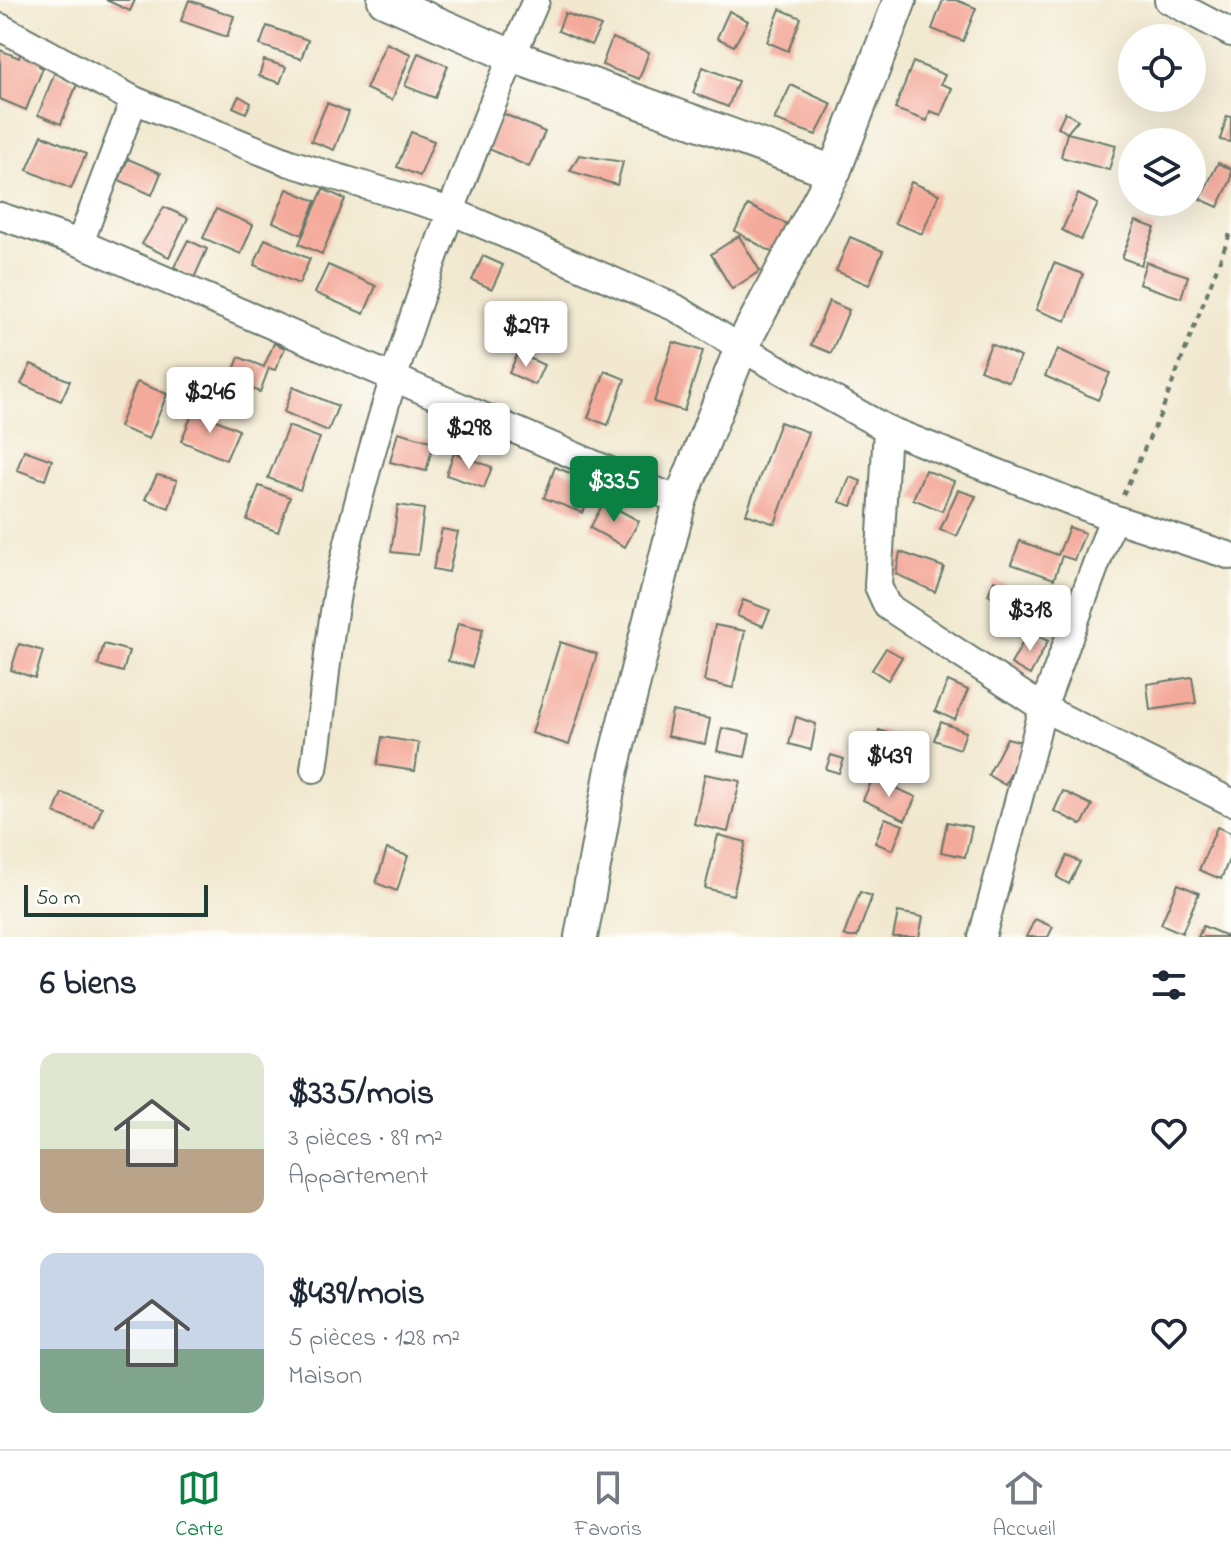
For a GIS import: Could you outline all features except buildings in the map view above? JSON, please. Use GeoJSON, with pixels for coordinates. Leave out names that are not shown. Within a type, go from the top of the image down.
{"type":"FeatureCollection","features":[{"type":"Feature","properties":{"kind":"street"},"geometry":{"type":"LineString","coordinates":[[384,0],[512,56],[834,172]]}},
{"type":"Feature","properties":{"kind":"street"},"geometry":{"type":"LineString","coordinates":[[314,769],[343,567],[392,376],[451,211],[536,0]]}},
{"type":"Feature","properties":{"kind":"street"},"geometry":{"type":"LineString","coordinates":[[581,937],[612,769],[680,501],[741,348],[834,172],[900,0]]}},
{"type":"Feature","properties":{"kind":"street"},"geometry":{"type":"LineString","coordinates":[[1168,0],[1231,33]]}},
{"type":"Feature","properties":{"kind":"street"},"geometry":{"type":"LineString","coordinates":[[0,27],[134,100],[290,163],[451,211],[676,308],[887,429],[1113,518],[1231,556]]}},
{"type":"Feature","properties":{"kind":"street"},"geometry":{"type":"LineString","coordinates":[[80,243],[134,100]]}},
{"type":"Feature","properties":{"kind":"street"},"geometry":{"type":"LineString","coordinates":[[0,216],[80,243],[680,501]]}},
{"type":"Feature","properties":{"kind":"street"},"geometry":{"type":"LineString","coordinates":[[887,429],[878,586],[887,606],[1043,708],[1231,802]]}},
{"type":"Feature","properties":{"kind":"street"},"geometry":{"type":"LineString","coordinates":[[982,937],[1043,708],[1113,518]]}},
{"type":"Feature","properties":{"kind":"path"},"geometry":{"type":"LineString","coordinates":[[1113,518],[1161,413],[1231,231]]}}]}
